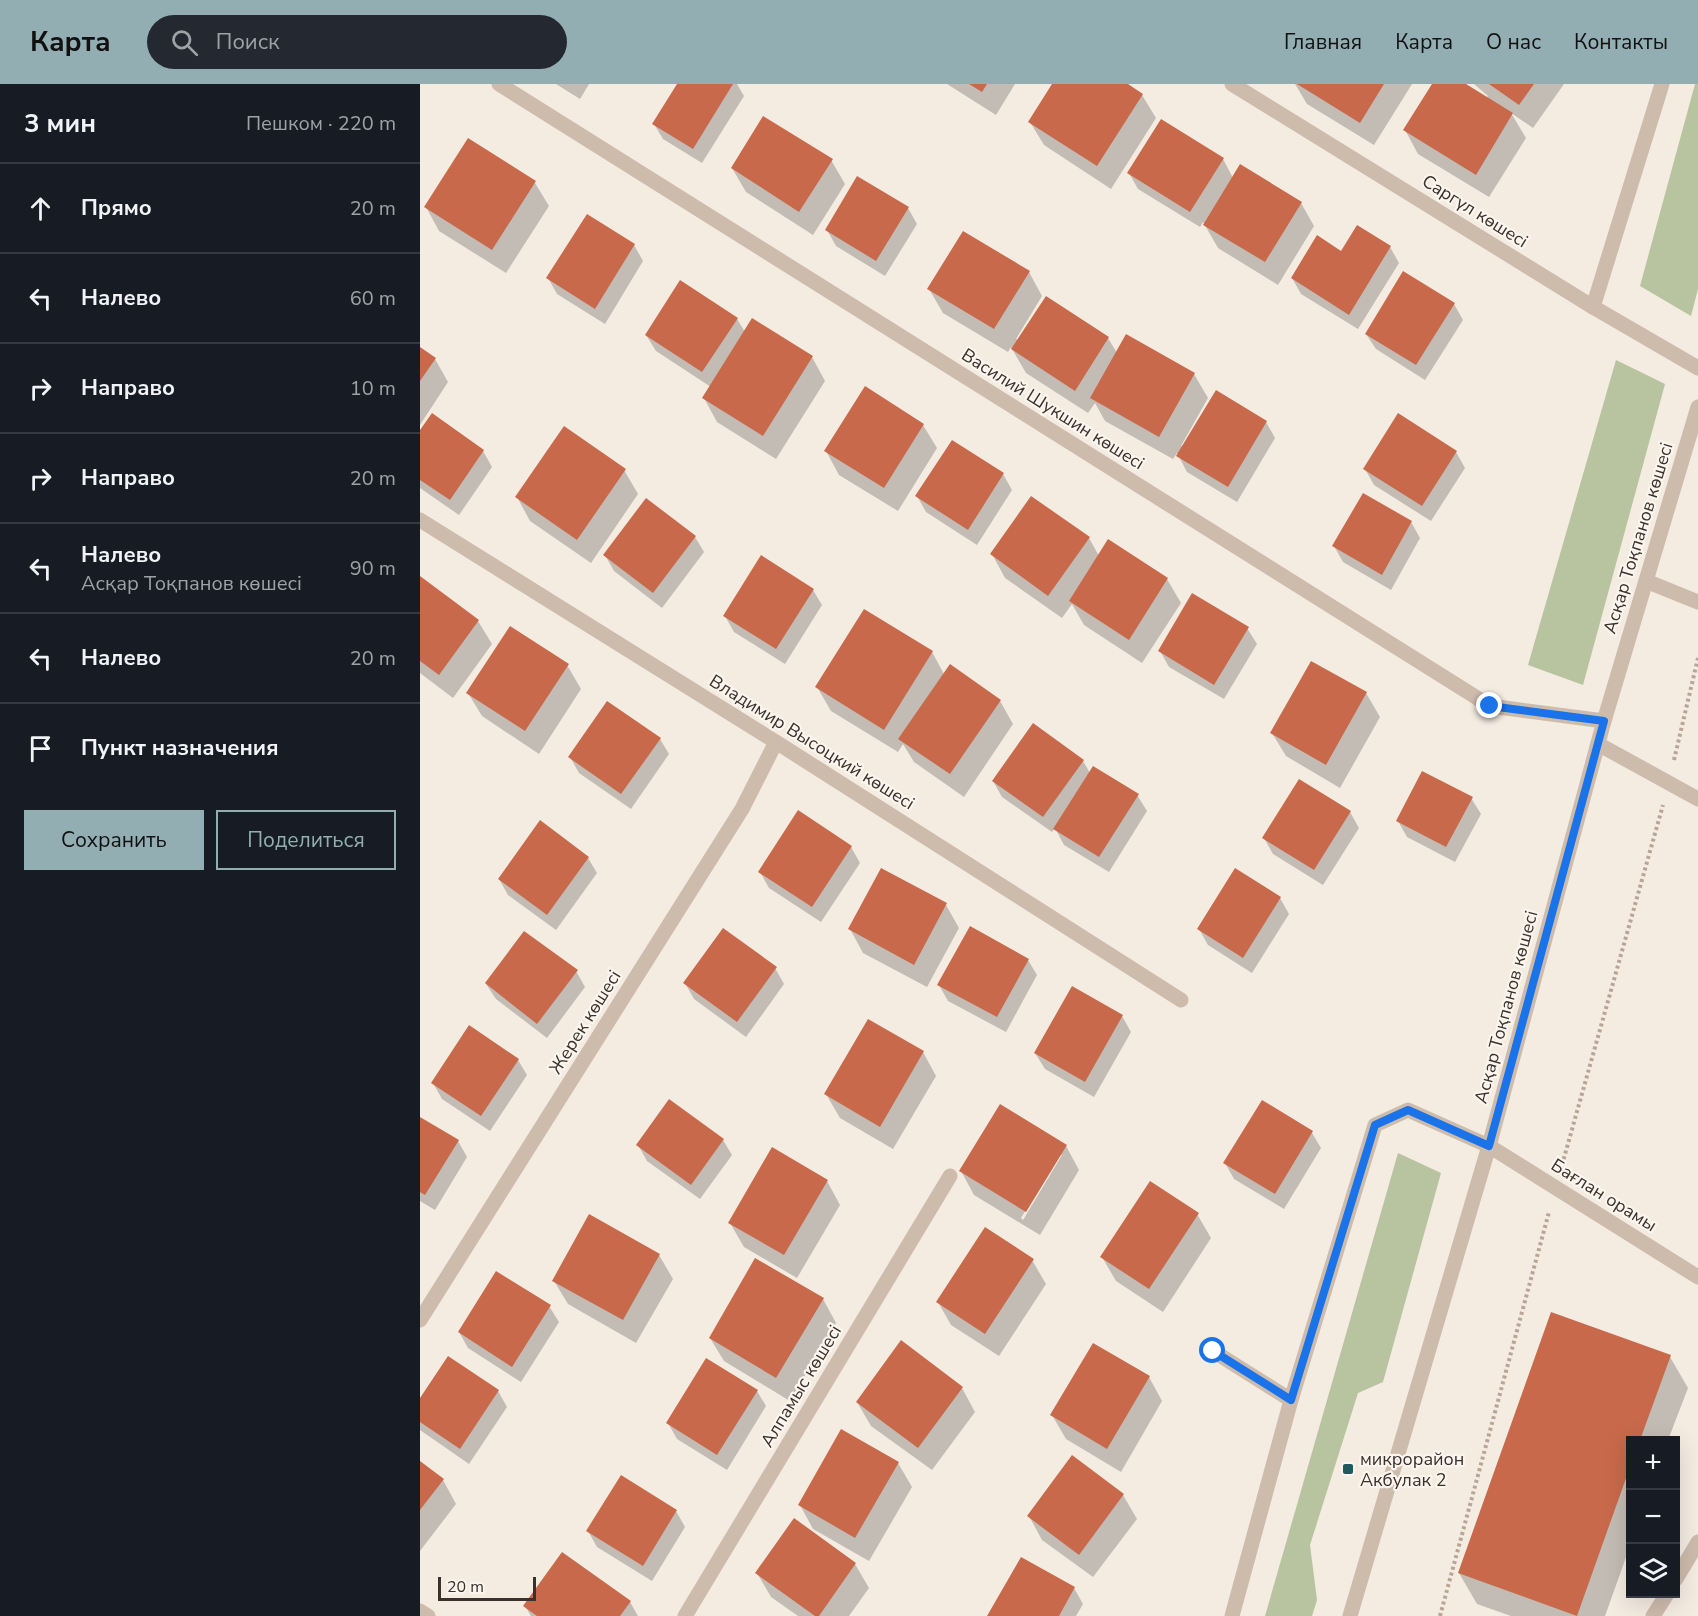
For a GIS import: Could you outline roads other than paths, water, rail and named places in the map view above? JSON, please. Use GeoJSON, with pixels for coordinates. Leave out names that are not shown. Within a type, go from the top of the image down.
{"type":"FeatureCollection","features":[{"type":"Feature","properties":{"kind":"street","name":"Василий Шукшин көшесі"},"geometry":{"type":"LineString","coordinates":[[499,84],[1490,706],[1604,721]]}},
{"type":"Feature","properties":{"kind":"street","name":"Саргүл көшесі"},"geometry":{"type":"LineString","coordinates":[[1232,84],[1593,307],[1698,368]]}},
{"type":"Feature","properties":{"kind":"street"},"geometry":{"type":"LineString","coordinates":[[1593,307],[1662,84]]}},
{"type":"Feature","properties":{"kind":"street","name":"Асқар Тоқпанов көшесі"},"geometry":{"type":"LineString","coordinates":[[1350,1616],[1489,1146],[1604,721],[1698,407]]}},
{"type":"Feature","properties":{"kind":"street","name":"Владимир Высоцкий көшесі"},"geometry":{"type":"LineString","coordinates":[[420,520],[776,742],[1182,1000]]}},
{"type":"Feature","properties":{"kind":"street"},"geometry":{"type":"LineString","coordinates":[[1646,581],[1698,602]]}},
{"type":"Feature","properties":{"kind":"street","name":"Жерек көшесі"},"geometry":{"type":"LineString","coordinates":[[420,1320],[742,809],[776,742]]}},
{"type":"Feature","properties":{"kind":"street"},"geometry":{"type":"LineString","coordinates":[[1598,744],[1698,799]]}},
{"type":"Feature","properties":{"kind":"street","name":"Бағлан орамы"},"geometry":{"type":"LineString","coordinates":[[1232,1616],[1291,1400],[1375,1125],[1408,1110],[1489,1146],[1698,1277]]}},
{"type":"Feature","properties":{"kind":"street","name":"Алпамыс көшесі"},"geometry":{"type":"LineString","coordinates":[[685,1616],[950,1176]]}},
{"type":"Feature","properties":{"kind":"street"},"geometry":{"type":"LineString","coordinates":[[1213,1351],[1291,1400]]}},
{"type":"Feature","properties":{"kind":"street"},"geometry":{"type":"LineString","coordinates":[[1680,1573],[1698,1542]]}},
{"type":"Feature","properties":{"kind":"street"},"geometry":{"type":"LineString","coordinates":[[1653,1616],[1664,1598]]}},
{"type":"Feature","properties":{"kind":"street"},"geometry":{"type":"LineString","coordinates":[[420,1611],[428,1616]]}},
{"type":"Feature","properties":{"kind":"place","name":"микрорайон Акбулак 2"},"geometry":{"type":"Point","coordinates":[1348,1469]}}]}
